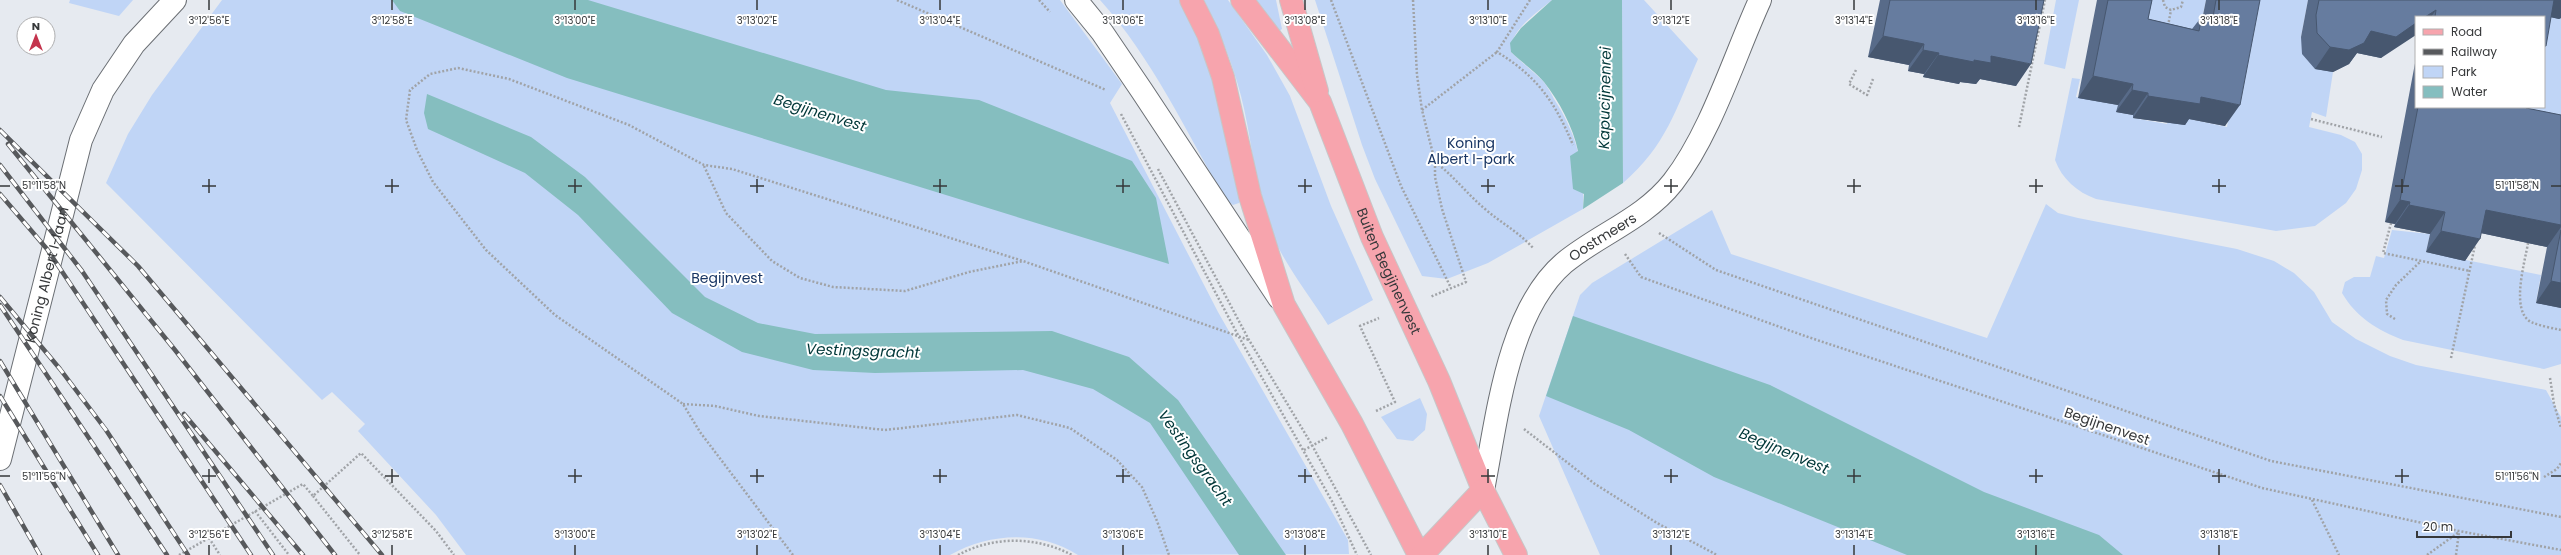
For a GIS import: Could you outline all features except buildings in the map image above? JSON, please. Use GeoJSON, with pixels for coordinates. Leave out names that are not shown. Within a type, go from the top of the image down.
{"type":"FeatureCollection","features":[{"type":"Feature","properties":{"kind":"main road","name":"Koning Albert I-laan"},"geometry":{"type":"LineString","coordinates":[[0,459],[81,140],[103,90],[134,44],[175,0]]}},
{"type":"Feature","properties":{"kind":"main road"},"geometry":{"type":"LineString","coordinates":[[1076,0],[1102,32],[1284,305],[1352,424],[1420,555],[1483,490]]}},
{"type":"Feature","properties":{"kind":"main road"},"geometry":{"type":"LineString","coordinates":[[1191,0],[1208,34],[1223,78],[1250,196],[1284,305]]}},
{"type":"Feature","properties":{"kind":"main road","name":"Buiten Begijnenvest"},"geometry":{"type":"LineString","coordinates":[[1242,0],[1320,102],[1372,237],[1439,381],[1483,490],[1516,555]]}},
{"type":"Feature","properties":{"kind":"main road"},"geometry":{"type":"LineString","coordinates":[[1291,0],[1320,102]]}},
{"type":"Feature","properties":{"kind":"main road","name":"Oostmeers"},"geometry":{"type":"LineString","coordinates":[[1483,490],[1517,339],[1528,309],[1542,287],[1564,263],[1654,203],[1673,182],[1701,137],[1760,0]]}},
{"type":"Feature","properties":{"kind":"path"},"geometry":{"type":"LineString","coordinates":[[897,0],[1109,91]]}},
{"type":"Feature","properties":{"kind":"path"},"geometry":{"type":"LineString","coordinates":[[1039,0],[1055,19]]}},
{"type":"Feature","properties":{"kind":"path"},"geometry":{"type":"LineString","coordinates":[[1331,0],[1401,186],[1451,288]]}},
{"type":"Feature","properties":{"kind":"path"},"geometry":{"type":"LineString","coordinates":[[1413,0],[1417,75],[1422,110],[1435,162],[1435,177],[1442,209],[1466,282]]}},
{"type":"Feature","properties":{"kind":"path"},"geometry":{"type":"LineString","coordinates":[[1422,110],[1497,52],[1530,0]]}},
{"type":"Feature","properties":{"kind":"path"},"geometry":{"type":"LineString","coordinates":[[2019,127],[2045,0]]}},
{"type":"Feature","properties":{"kind":"path"},"geometry":{"type":"LineString","coordinates":[[2163,0],[2165,7],[2171,10],[2181,7],[2183,0]]}},
{"type":"Feature","properties":{"kind":"path"},"geometry":{"type":"LineString","coordinates":[[2167,33],[2171,10]]}},
{"type":"Feature","properties":{"kind":"path"},"geometry":{"type":"LineString","coordinates":[[1497,52],[1522,67],[1539,85],[1562,119],[1573,145]]}},
{"type":"Feature","properties":{"kind":"path"},"geometry":{"type":"LineString","coordinates":[[794,555],[700,432],[683,404],[555,315],[486,250],[433,182],[417,150],[406,120],[410,90],[430,74],[458,68],[509,78],[629,125],[704,165],[732,169],[1023,261],[1249,340]]}},
{"type":"Feature","properties":{"kind":"path"},"geometry":{"type":"LineString","coordinates":[[1856,70],[1849,84],[1867,95],[1873,78]]}},
{"type":"Feature","properties":{"kind":"path"},"geometry":{"type":"LineString","coordinates":[[1120,112],[1239,337],[1333,503],[1357,555]]}},
{"type":"Feature","properties":{"kind":"path"},"geometry":{"type":"LineString","coordinates":[[2311,119],[2382,137]]}},
{"type":"Feature","properties":{"kind":"path"},"geometry":{"type":"LineString","coordinates":[[1435,162],[1449,172],[1484,208],[1522,235],[1533,248]]}},
{"type":"Feature","properties":{"kind":"path"},"geometry":{"type":"LineString","coordinates":[[704,165],[726,212],[772,261],[800,278],[833,287],[904,290],[969,272],[1023,261]]}},
{"type":"Feature","properties":{"kind":"path"},"geometry":{"type":"LineString","coordinates":[[1156,166],[1249,340],[1312,446],[1371,555]]}},
{"type":"Feature","properties":{"kind":"path"},"geometry":{"type":"LineString","coordinates":[[1638,214],[1657,232],[1716,270],[2271,461],[2561,517]]}},
{"type":"Feature","properties":{"kind":"path"},"geometry":{"type":"LineString","coordinates":[[2391,223],[2383,253],[2470,271]]}},
{"type":"Feature","properties":{"kind":"path"},"geometry":{"type":"LineString","coordinates":[[2451,358],[2476,240]]}},
{"type":"Feature","properties":{"kind":"path"},"geometry":{"type":"LineString","coordinates":[[2528,243],[2519,298],[2523,314],[2530,321],[2561,330]]}},
{"type":"Feature","properties":{"kind":"path","name":"Begijnenvest"},"geometry":{"type":"LineString","coordinates":[[1623,252],[1641,277],[1649,280],[1805,336],[2262,488],[2459,531],[2561,550]]}},
{"type":"Feature","properties":{"kind":"path"},"geometry":{"type":"LineString","coordinates":[[2395,319],[2387,314],[2386,300],[2396,285],[2421,261]]}},
{"type":"Feature","properties":{"kind":"path"},"geometry":{"type":"LineString","coordinates":[[2550,378],[2554,404],[2561,428]]}},
{"type":"Feature","properties":{"kind":"path"},"geometry":{"type":"LineString","coordinates":[[1377,411],[1395,402]]}},
{"type":"Feature","properties":{"kind":"path"},"geometry":{"type":"LineString","coordinates":[[683,404],[715,406],[759,416],[885,430],[1017,415],[1070,428],[1117,460],[1142,487],[1157,521],[1169,555]]}},
{"type":"Feature","properties":{"kind":"path"},"geometry":{"type":"LineString","coordinates":[[1524,429],[1594,484],[1657,523],[1717,555]]}},
{"type":"Feature","properties":{"kind":"path"},"geometry":{"type":"LineString","coordinates":[[313,496],[361,453],[436,531],[454,555]]}},
{"type":"Feature","properties":{"kind":"path"},"geometry":{"type":"LineString","coordinates":[[2544,477],[2557,469],[2561,463]]}},
{"type":"Feature","properties":{"kind":"path"},"geometry":{"type":"LineString","coordinates":[[179,555],[303,484],[360,555]]}},
{"type":"Feature","properties":{"kind":"path"},"geometry":{"type":"LineString","coordinates":[[2312,500],[2339,555]]}},
{"type":"Feature","properties":{"kind":"path"},"geometry":{"type":"LineString","coordinates":[[255,511],[288,555]]}},
{"type":"Feature","properties":{"kind":"path"},"geometry":{"type":"LineString","coordinates":[[2427,555],[2459,531]]}},
{"type":"Feature","properties":{"kind":"path"},"geometry":{"type":"LineString","coordinates":[[2456,555],[2459,531]]}},
{"type":"Feature","properties":{"kind":"path"},"geometry":{"type":"LineString","coordinates":[[209,538],[220,555]]}},
{"type":"Feature","properties":{"kind":"path"},"geometry":{"type":"LineString","coordinates":[[958,555],[982,545],[1012,541],[1044,544],[1072,555]]}},
{"type":"Feature","properties":{"kind":"green space"},"geometry":{"type":"Polygon","coordinates":[[[70,0],[133,0],[119,16],[69,3],[70,0]]]}},
{"type":"Feature","properties":{"kind":"green space","name":"Begijnvest"},"geometry":{"type":"Polygon","coordinates":[[[222,0],[1060,0],[1122,84],[1110,103],[1218,312],[1348,540],[1349,554],[1078,555],[1047,541],[1014,537],[981,542],[950,555],[466,555],[436,515],[358,431],[365,424],[332,392],[322,400],[106,183],[128,134],[152,95],[222,0]]]}},
{"type":"Feature","properties":{"kind":"green space"},"geometry":{"type":"Polygon","coordinates":[[[1100,0],[1181,0],[1208,59],[1241,200],[1239,203],[1233,205],[1225,199],[1182,121],[1152,71],[1119,22],[1100,0]]]}},
{"type":"Feature","properties":{"kind":"green space"},"geometry":{"type":"Polygon","coordinates":[[[1204,0],[1228,0],[1267,55],[1290,96],[1331,206],[1373,300],[1328,325],[1283,257],[1269,228],[1264,212],[1238,84],[1225,47],[1204,0]]]}},
{"type":"Feature","properties":{"kind":"green space"},"geometry":{"type":"Polygon","coordinates":[[[1255,0],[1276,0],[1282,29],[1279,31],[1255,0]]]}},
{"type":"Feature","properties":{"kind":"green space","name":"Koning Albert I-park"},"geometry":{"type":"Polygon","coordinates":[[[1315,0],[1552,0],[1519,29],[1514,36],[1511,52],[1543,81],[1569,125],[1581,165],[1583,179],[1583,209],[1488,263],[1447,279],[1422,276],[1375,179],[1362,145],[1315,0]]]}},
{"type":"Feature","properties":{"kind":"green space"},"geometry":{"type":"Polygon","coordinates":[[[1622,0],[1644,0],[1698,59],[1676,110],[1660,141],[1638,169],[1623,183],[1622,0]]]}},
{"type":"Feature","properties":{"kind":"green space"},"geometry":{"type":"Polygon","coordinates":[[[2056,0],[2079,0],[2065,69],[2044,64],[2056,0]]]}},
{"type":"Feature","properties":{"kind":"green space"},"geometry":{"type":"Polygon","coordinates":[[[2141,0],[2206,0],[2198,39],[2153,45],[2141,0]]]}},
{"type":"Feature","properties":{"kind":"green space"},"geometry":{"type":"Polygon","coordinates":[[[2260,0],[2308,0],[2301,37],[2333,72],[2326,117],[2312,112],[2309,127],[2341,135],[2355,142],[2362,154],[2362,170],[2356,189],[2346,203],[2315,226],[2276,231],[2096,199],[2077,189],[2066,179],[2055,160],[2072,78],[2080,79],[2076,97],[2118,105],[2117,112],[2133,115],[2133,118],[2167,124],[2168,121],[2185,118],[2227,127],[2243,32],[2260,0]]]}},
{"type":"Feature","properties":{"kind":"green space"},"geometry":{"type":"Polygon","coordinates":[[[2520,4],[2559,19],[2561,18],[2561,139],[2479,108],[2545,108],[2545,16],[2542,16],[2520,4]]]}},
{"type":"Feature","properties":{"kind":"green space"},"geometry":{"type":"Polygon","coordinates":[[[2046,204],[2058,213],[2078,218],[2237,249],[2274,261],[2294,273],[2314,292],[2332,322],[2356,339],[2390,356],[2416,365],[2546,390],[2561,417],[2561,555],[1600,555],[1539,416],[1580,295],[1592,283],[1712,210],[1731,254],[1987,338],[2046,204]]]}},
{"type":"Feature","properties":{"kind":"green space"},"geometry":{"type":"Polygon","coordinates":[[[2392,230],[2430,234],[2426,252],[2541,275],[2536,302],[2561,308],[2561,364],[2544,369],[2403,340],[2384,332],[2368,322],[2354,309],[2342,293],[2345,282],[2354,277],[2370,277],[2376,256],[2384,258],[2392,230]]]}},
{"type":"Feature","properties":{"kind":"green space"},"geometry":{"type":"Polygon","coordinates":[[[1420,398],[1427,414],[1425,430],[1413,441],[1397,439],[1381,417],[1420,398]]]}},
{"type":"Feature","properties":{"kind":"water"},"geometry":{"type":"Polygon","coordinates":[[[392,0],[588,0],[886,90],[979,100],[1132,161],[1156,198],[1169,264],[567,78],[400,11],[392,0]]]}},
{"type":"Feature","properties":{"kind":"water","name":"Kapucijnenrei"},"geometry":{"type":"Polygon","coordinates":[[[1552,0],[1622,0],[1623,183],[1583,209],[1584,194],[1573,189],[1570,156],[1578,151],[1569,124],[1555,97],[1544,82],[1511,52],[1510,43],[1521,28],[1552,0]]]}},
{"type":"Feature","properties":{"kind":"water","name":"Vestingsgracht"},"geometry":{"type":"Polygon","coordinates":[[[427,94],[531,137],[585,177],[705,297],[758,323],[815,334],[1052,331],[1129,357],[1178,400],[1286,555],[1239,555],[1150,423],[1093,389],[1023,370],[875,373],[813,370],[742,352],[672,313],[578,215],[525,173],[428,129],[424,113],[427,94]]]}},
{"type":"Feature","properties":{"kind":"water"},"geometry":{"type":"Polygon","coordinates":[[[1573,316],[1770,385],[1984,492],[2099,535],[2123,555],[1907,555],[1714,477],[1629,430],[1546,396],[1573,316]]]}},
{"type":"Feature","properties":{"kind":"railway"},"geometry":{"type":"LineString","coordinates":[[0,130],[138,266],[382,555]]}},
{"type":"Feature","properties":{"kind":"railway"},"geometry":{"type":"LineString","coordinates":[[8,144],[175,350],[335,555]]}},
{"type":"Feature","properties":{"kind":"railway"},"geometry":{"type":"LineString","coordinates":[[0,165],[82,271],[273,555]]}},
{"type":"Feature","properties":{"kind":"railway"},"geometry":{"type":"LineString","coordinates":[[0,194],[47,249],[251,555]]}},
{"type":"Feature","properties":{"kind":"railway"},"geometry":{"type":"LineString","coordinates":[[0,297],[60,369],[106,430],[188,555]]}},
{"type":"Feature","properties":{"kind":"railway"},"geometry":{"type":"LineString","coordinates":[[0,305],[167,555]]}},
{"type":"Feature","properties":{"kind":"railway"},"geometry":{"type":"LineString","coordinates":[[0,361],[118,555]]}},
{"type":"Feature","properties":{"kind":"railway"},"geometry":{"type":"LineString","coordinates":[[0,396],[98,555]]}},
{"type":"Feature","properties":{"kind":"railway"},"geometry":{"type":"LineString","coordinates":[[184,414],[303,555]]}},
{"type":"Feature","properties":{"kind":"railway"},"geometry":{"type":"LineString","coordinates":[[0,485],[40,555]]}}]}
